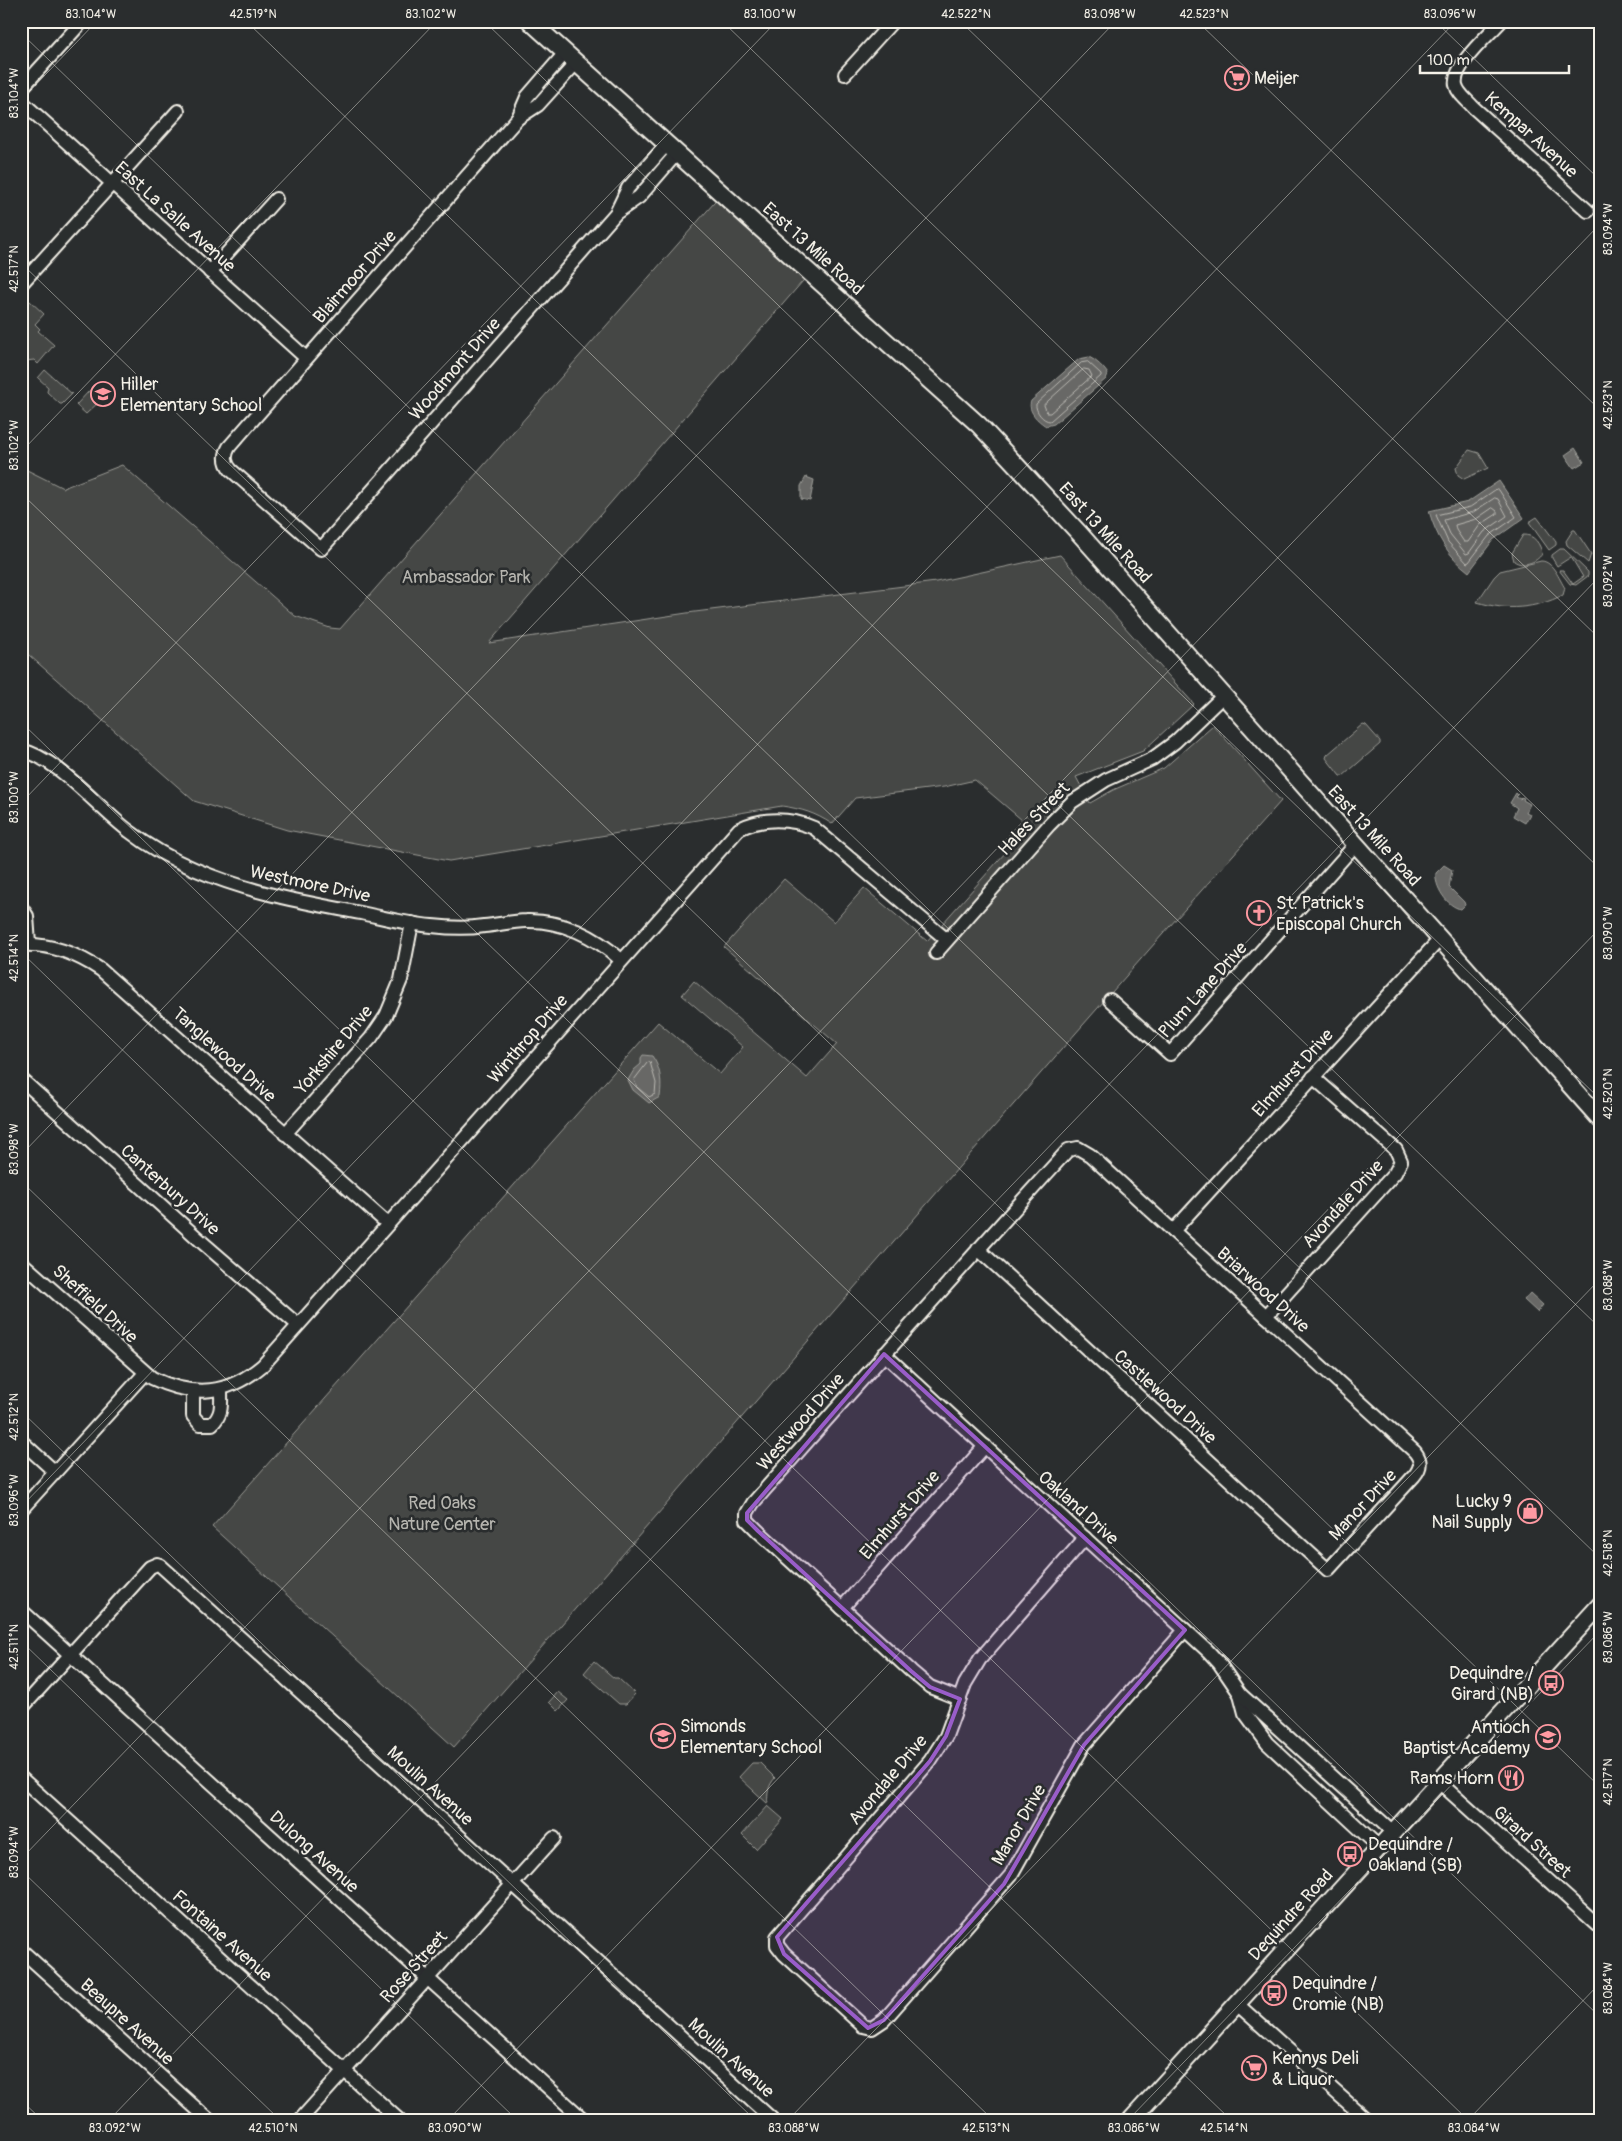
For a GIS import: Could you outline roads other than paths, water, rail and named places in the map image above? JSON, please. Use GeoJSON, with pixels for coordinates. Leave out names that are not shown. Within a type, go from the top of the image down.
{"type":"FeatureCollection","features":[{"type":"Feature","properties":{"kind":"main road","name":"East 13 Mile Road"},"geometry":{"type":"LineString","coordinates":[[530,21],[979,425],[1080,534],[1601,1120]]}},
{"type":"Feature","properties":{"kind":"main road","name":"Dequindre Road"},"geometry":{"type":"LineString","coordinates":[[1130,2120],[1601,1604]]}},
{"type":"Feature","properties":{"kind":"street"},"geometry":{"type":"LineString","coordinates":[[845,74],[893,21]]}},
{"type":"Feature","properties":{"kind":"street","name":"Kempar Avenue"},"geometry":{"type":"LineString","coordinates":[[1501,21],[1460,67],[1456,81],[1461,95],[1588,211]]}},
{"type":"Feature","properties":{"kind":"street"},"geometry":{"type":"LineString","coordinates":[[21,89],[80,24]]}},
{"type":"Feature","properties":{"kind":"street","name":"Blairmoor Drive"},"geometry":{"type":"LineString","coordinates":[[226,462],[229,447],[518,118],[527,98],[571,58]]}},
{"type":"Feature","properties":{"kind":"street","name":"East La Salle Avenue"},"geometry":{"type":"LineString","coordinates":[[21,102],[306,358]]}},
{"type":"Feature","properties":{"kind":"street"},"geometry":{"type":"LineString","coordinates":[[21,284],[178,111]]}},
{"type":"Feature","properties":{"kind":"street","name":"Woodmont Drive"},"geometry":{"type":"LineString","coordinates":[[226,462],[231,470],[321,549],[616,213],[628,188],[672,148]]}},
{"type":"Feature","properties":{"kind":"street"},"geometry":{"type":"LineString","coordinates":[[210,272],[276,199]]}},
{"type":"Feature","properties":{"kind":"street","name":"Hales Street"},"geometry":{"type":"LineString","coordinates":[[936,954],[1072,802],[1098,784],[1152,759],[1175,742],[1223,696]]}},
{"type":"Feature","properties":{"kind":"street","name":"Westmore Drive"},"geometry":{"type":"LineString","coordinates":[[21,750],[49,763],[103,810],[149,846],[190,868],[239,886],[270,895],[412,923],[456,928],[524,921],[550,923],[571,928],[585,934],[612,951],[621,960]]}},
{"type":"Feature","properties":{"kind":"street","name":"Winthrop Drive"},"geometry":{"type":"LineString","coordinates":[[145,1373],[167,1385],[193,1391],[221,1390],[233,1386],[254,1373],[739,829],[756,823],[785,820],[800,822],[814,828],[947,940]]}},
{"type":"Feature","properties":{"kind":"street","name":"Plum Lane Drive"},"geometry":{"type":"LineString","coordinates":[[1110,1000],[1170,1054],[1355,845]]}},
{"type":"Feature","properties":{"kind":"street"},"geometry":{"type":"LineString","coordinates":[[21,907],[27,916],[25,944]]}},
{"type":"Feature","properties":{"kind":"street","name":"Yorkshire Drive"},"geometry":{"type":"LineString","coordinates":[[286,1134],[367,1043],[386,1016],[401,980],[412,923]]}},
{"type":"Feature","properties":{"kind":"street","name":"Elmhurst Drive"},"geometry":{"type":"LineString","coordinates":[[1173,1231],[1440,939]]}},
{"type":"Feature","properties":{"kind":"street","name":"Tanglewood Drive"},"geometry":{"type":"LineString","coordinates":[[25,944],[49,946],[66,951],[101,970],[388,1224]]}},
{"type":"Feature","properties":{"kind":"street","name":"Avondale Drive"},"geometry":{"type":"LineString","coordinates":[[1266,1316],[1400,1167],[1401,1161],[1396,1150],[1313,1077]]}},
{"type":"Feature","properties":{"kind":"street","name":"Canterbury Drive"},"geometry":{"type":"LineString","coordinates":[[21,1079],[202,1243],[298,1325]]}},
{"type":"Feature","properties":{"kind":"street","name":"Briarwood Drive"},"geometry":{"type":"LineString","coordinates":[[1078,1148],[1090,1155],[1415,1452],[1420,1462]]}},
{"type":"Feature","properties":{"kind":"street","name":"Westwood Drive"},"geometry":{"type":"LineString","coordinates":[[960,1699],[941,1692],[920,1679],[750,1523],[747,1520],[747,1513],[753,1503],[978,1249],[1068,1150],[1078,1148]]}},
{"type":"Feature","properties":{"kind":"street","name":"Castlewood Drive"},"geometry":{"type":"LineString","coordinates":[[978,1249],[1328,1570]]}},
{"type":"Feature","properties":{"kind":"street","name":"Sheffield Drive"},"geometry":{"type":"LineString","coordinates":[[21,1262],[145,1373]]}},
{"type":"Feature","properties":{"kind":"street","name":"Oakland Drive"},"geometry":{"type":"LineString","coordinates":[[884,1354],[1185,1630],[1219,1663],[1240,1694],[1393,1832]]}},
{"type":"Feature","properties":{"kind":"street"},"geometry":{"type":"LineString","coordinates":[[21,1510],[145,1373]]}},
{"type":"Feature","properties":{"kind":"street"},"geometry":{"type":"LineString","coordinates":[[193,1391],[193,1416],[200,1424],[212,1424],[219,1418],[221,1390]]}},
{"type":"Feature","properties":{"kind":"street"},"geometry":{"type":"LineString","coordinates":[[21,1441],[55,1472]]}},
{"type":"Feature","properties":{"kind":"street","name":"Elmhurst Drive"},"geometry":{"type":"LineString","coordinates":[[842,1608],[984,1446]]}},
{"type":"Feature","properties":{"kind":"street","name":"Manor Drive"},"geometry":{"type":"LineString","coordinates":[[1328,1570],[1414,1476],[1418,1471],[1420,1462]]}},
{"type":"Feature","properties":{"kind":"street","name":"Avondale Drive"},"geometry":{"type":"LineString","coordinates":[[777,1941],[783,1929],[930,1761],[946,1736],[972,1671],[984,1654],[1085,1538]]}},
{"type":"Feature","properties":{"kind":"street","name":"Moulin Avenue"},"geometry":{"type":"LineString","coordinates":[[70,1655],[150,1567],[157,1564],[160,1565],[773,2120]]}},
{"type":"Feature","properties":{"kind":"street","name":"Dulong Avenue"},"geometry":{"type":"LineString","coordinates":[[21,1610],[584,2120]]}},
{"type":"Feature","properties":{"kind":"street","name":"Manor Drive"},"geometry":{"type":"LineString","coordinates":[[777,1941],[784,1954],[863,2026],[872,2028],[884,2020],[1004,1884],[1025,1853],[1084,1745],[1185,1630]]}},
{"type":"Feature","properties":{"kind":"street"},"geometry":{"type":"LineString","coordinates":[[21,1709],[70,1655]]}},
{"type":"Feature","properties":{"kind":"street","name":"Oakland Drive"},"geometry":{"type":"LineString","coordinates":[[1240,1694],[1245,1713],[1267,1743],[1379,1847]]}},
{"type":"Feature","properties":{"kind":"street"},"geometry":{"type":"LineString","coordinates":[[1287,1762],[1300,1747]]}},
{"type":"Feature","properties":{"kind":"street","name":"Fontaine Avenue"},"geometry":{"type":"LineString","coordinates":[[21,1778],[399,2120]]}},
{"type":"Feature","properties":{"kind":"street","name":"Girard Street"},"geometry":{"type":"LineString","coordinates":[[1439,1782],[1601,1928]]}},
{"type":"Feature","properties":{"kind":"street","name":"Rose Street"},"geometry":{"type":"LineString","coordinates":[[300,2120],[554,1838]]}},
{"type":"Feature","properties":{"kind":"street","name":"Beaupre Avenue"},"geometry":{"type":"LineString","coordinates":[[21,1950],[209,2120]]}},
{"type":"Feature","properties":{"kind":"street"},"geometry":{"type":"LineString","coordinates":[[1237,2004],[1367,2120]]}},
{"type":"Feature","properties":{"kind":"water"},"geometry":{"type":"Polygon","coordinates":[[[1089,357],[1106,371],[1108,374],[1106,379],[1054,424],[1046,426],[1032,412],[1031,401],[1079,359],[1089,357]]]}},
{"type":"Feature","properties":{"kind":"water"},"geometry":{"type":"Polygon","coordinates":[[[1575,448],[1584,462],[1574,468],[1565,455],[1575,448]]]}},
{"type":"Feature","properties":{"kind":"water"},"geometry":{"type":"Polygon","coordinates":[[[806,477],[814,480],[810,501],[801,499],[801,486],[806,477]]]}},
{"type":"Feature","properties":{"kind":"water"},"geometry":{"type":"Polygon","coordinates":[[[1499,481],[1524,518],[1493,540],[1469,572],[1444,545],[1435,529],[1429,511],[1468,502],[1499,481]]]}},
{"type":"Feature","properties":{"kind":"water"},"geometry":{"type":"Polygon","coordinates":[[[1516,793],[1518,795],[1516,797],[1524,798],[1523,800],[1530,804],[1526,812],[1530,814],[1525,823],[1513,816],[1517,808],[1510,803],[1516,793]]]}},
{"type":"Feature","properties":{"kind":"water"},"geometry":{"type":"Polygon","coordinates":[[[1444,865],[1452,870],[1449,887],[1464,902],[1465,905],[1461,909],[1446,900],[1439,890],[1436,873],[1444,865]]]}},
{"type":"Feature","properties":{"kind":"water"},"geometry":{"type":"Polygon","coordinates":[[[643,1055],[652,1056],[660,1076],[660,1097],[649,1103],[633,1090],[628,1080],[634,1070],[641,1064],[643,1055]]]}},
{"type":"Feature","properties":{"kind":"water"},"geometry":{"type":"Polygon","coordinates":[[[1530,1293],[1543,1305],[1537,1312],[1524,1300],[1530,1293]]]}},
{"type":"Feature","properties":{"kind":"place","name":"Meijer"},"geometry":{"type":"Point","coordinates":[1237,78]}},
{"type":"Feature","properties":{"kind":"place","name":"Hiller Elementary School"},"geometry":{"type":"Point","coordinates":[103,394]}},
{"type":"Feature","properties":{"kind":"place","name":"St. Patrick's Episcopal Church"},"geometry":{"type":"Point","coordinates":[1259,913]}},
{"type":"Feature","properties":{"kind":"place","name":"Lucky 9 Nail Supply"},"geometry":{"type":"Point","coordinates":[1530,1511]}},
{"type":"Feature","properties":{"kind":"place","name":"Dequindre / Girard (NB)"},"geometry":{"type":"Point","coordinates":[1551,1683]}},
{"type":"Feature","properties":{"kind":"place","name":"Simonds Elementary School"},"geometry":{"type":"Point","coordinates":[663,1736]}},
{"type":"Feature","properties":{"kind":"place","name":"Antioch Baptist Academy"},"geometry":{"type":"Point","coordinates":[1548,1737]}},
{"type":"Feature","properties":{"kind":"place","name":"Rams Horn"},"geometry":{"type":"Point","coordinates":[1511,1778]}},
{"type":"Feature","properties":{"kind":"place","name":"Dequindre / Oakland (SB)"},"geometry":{"type":"Point","coordinates":[1350,1854]}},
{"type":"Feature","properties":{"kind":"place","name":"Dequindre / Cromie (NB)"},"geometry":{"type":"Point","coordinates":[1274,1993]}},
{"type":"Feature","properties":{"kind":"place","name":"Kennys Deli & Liquor"},"geometry":{"type":"Point","coordinates":[1254,2068]}},
{"type":"Feature","properties":{"kind":"park label","name":"Ambassador Park"},"geometry":{"type":"Point","coordinates":[466,577]}},
{"type":"Feature","properties":{"kind":"park label","name":"Red Oaks Nature Center"},"geometry":{"type":"Point","coordinates":[442,1514]}}]}
